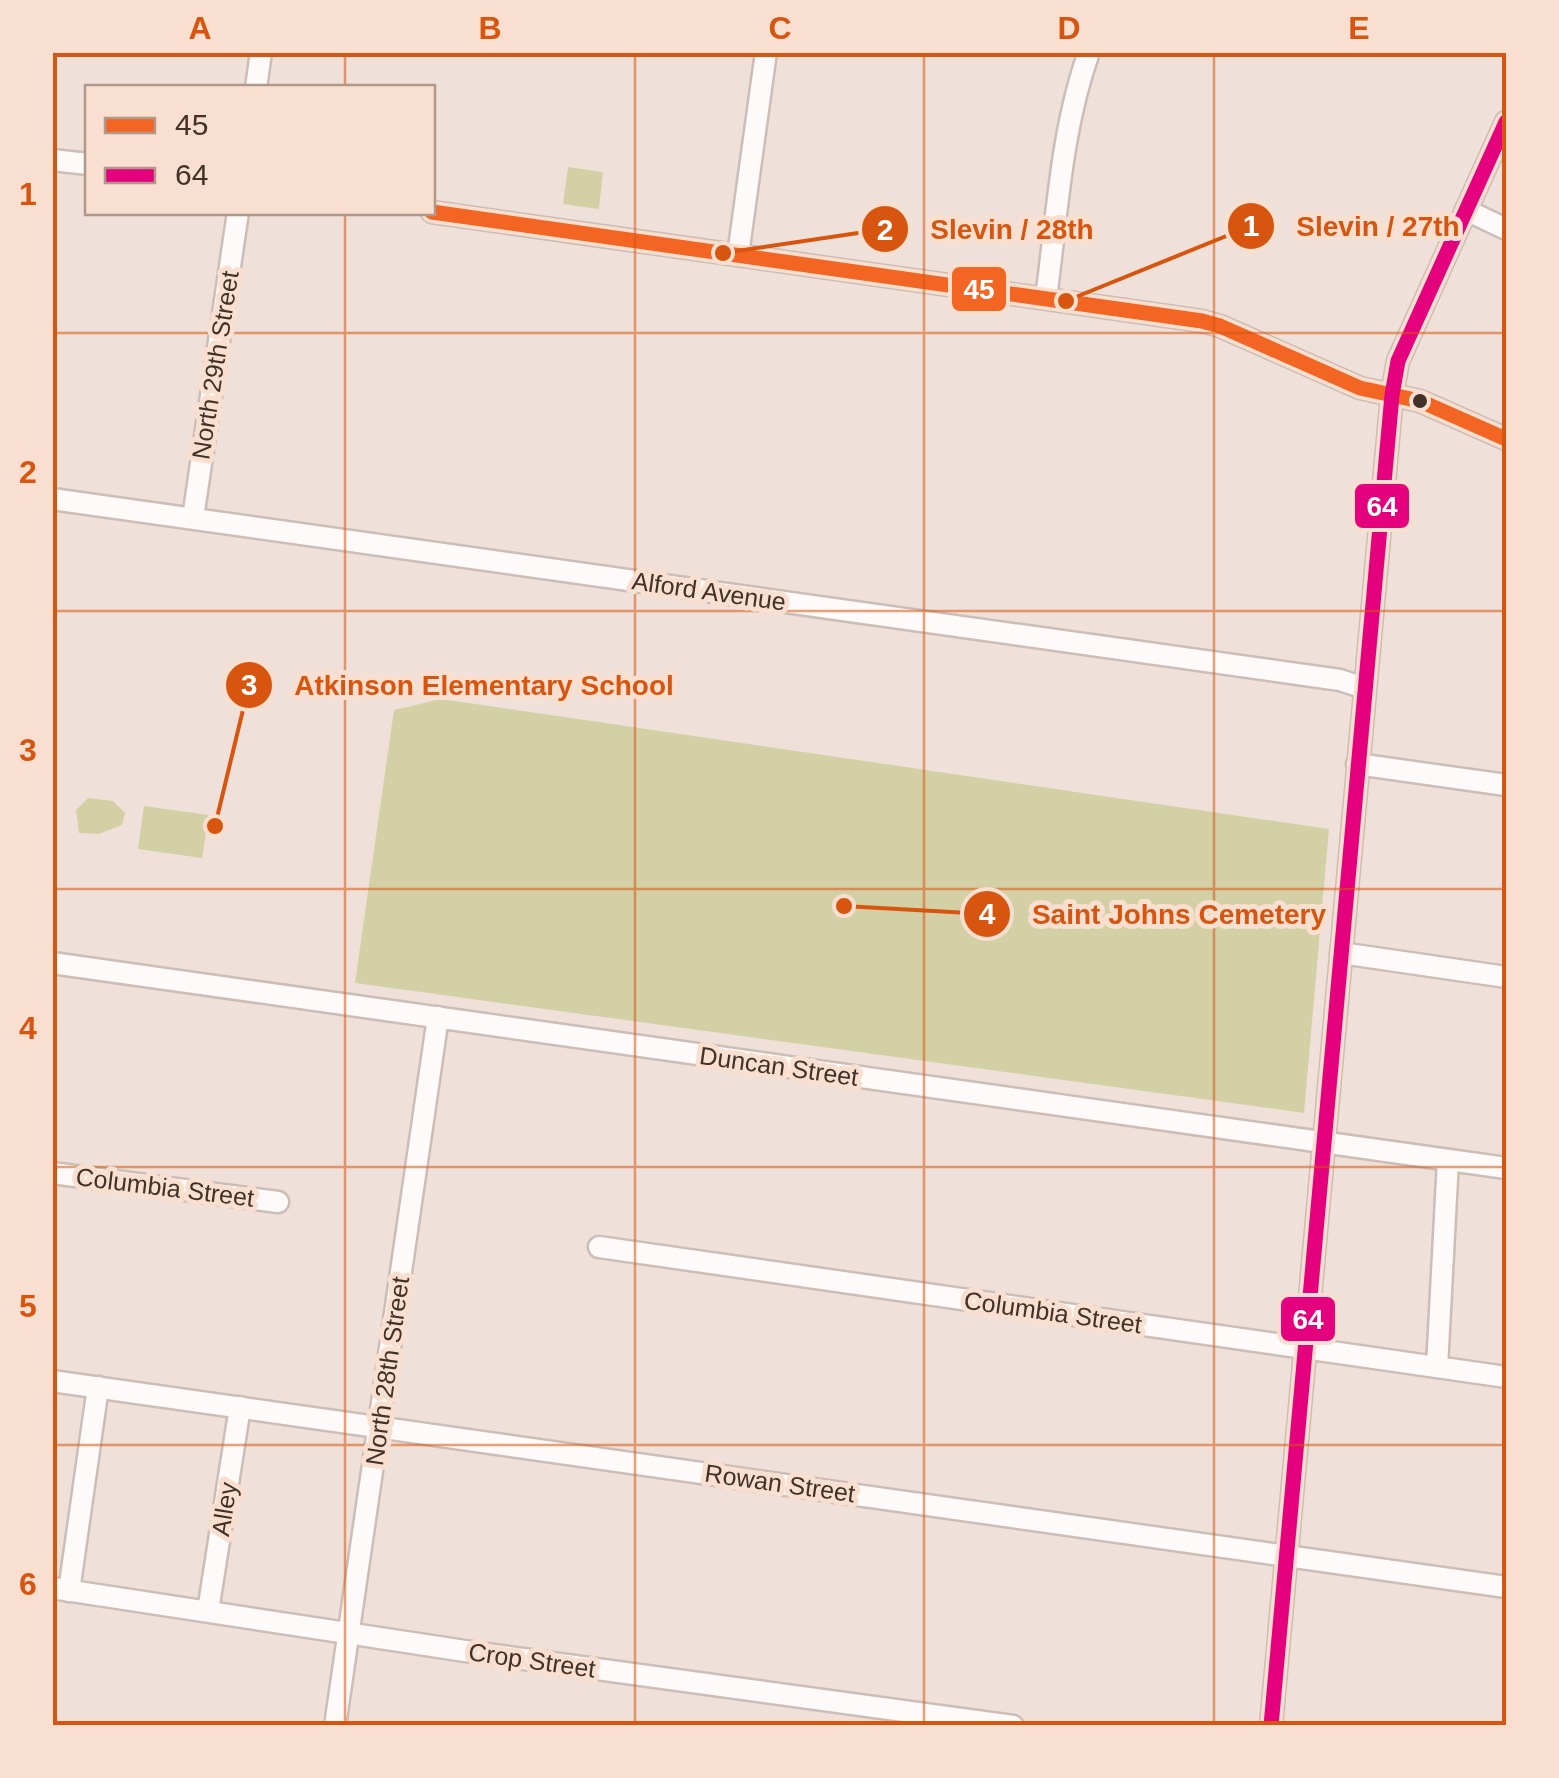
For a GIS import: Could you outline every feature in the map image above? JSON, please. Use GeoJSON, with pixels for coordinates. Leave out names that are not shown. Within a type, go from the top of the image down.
{"type":"FeatureCollection","features":[{"type":"Feature","properties":{"kind":"street"},"geometry":{"type":"LineString","coordinates":[[256,85],[261,52]]}},
{"type":"Feature","properties":{"kind":"street"},"geometry":{"type":"LineString","coordinates":[[738,255],[766,52]]}},
{"type":"Feature","properties":{"kind":"street"},"geometry":{"type":"LineString","coordinates":[[1046,298],[1069,126],[1089,52]]}},
{"type":"Feature","properties":{"kind":"street"},"geometry":{"type":"LineString","coordinates":[[1271,1726],[1392,394],[1398,361],[1506,122]]}},
{"type":"Feature","properties":{"kind":"street"},"geometry":{"type":"LineString","coordinates":[[52,160],[85,164]]}},
{"type":"Feature","properties":{"kind":"street"},"geometry":{"type":"LineString","coordinates":[[1466,210],[1506,229]]}},
{"type":"Feature","properties":{"kind":"street"},"geometry":{"type":"LineString","coordinates":[[435,212],[1220,326],[1360,388],[1430,404],[1506,439]]}},
{"type":"Feature","properties":{"kind":"street","name":"North 29th Street"},"geometry":{"type":"LineString","coordinates":[[193,518],[238,215]]}},
{"type":"Feature","properties":{"kind":"street","name":"Alford Avenue"},"geometry":{"type":"LineString","coordinates":[[52,498],[1340,680],[1364,688]]}},
{"type":"Feature","properties":{"kind":"street"},"geometry":{"type":"LineString","coordinates":[[1357,764],[1506,786]]}},
{"type":"Feature","properties":{"kind":"street"},"geometry":{"type":"LineString","coordinates":[[1341,953],[1506,977]]}},
{"type":"Feature","properties":{"kind":"street","name":"Duncan Street"},"geometry":{"type":"LineString","coordinates":[[52,963],[1506,1168]]}},
{"type":"Feature","properties":{"kind":"street","name":"North 28th Street"},"geometry":{"type":"LineString","coordinates":[[335,1726],[438,1017]]}},
{"type":"Feature","properties":{"kind":"street"},"geometry":{"type":"LineString","coordinates":[[1437,1367],[1448,1160]]}},
{"type":"Feature","properties":{"kind":"street","name":"Columbia Street"},"geometry":{"type":"LineString","coordinates":[[52,1173],[278,1202]]}},
{"type":"Feature","properties":{"kind":"street","name":"Columbia Street"},"geometry":{"type":"LineString","coordinates":[[599,1247],[1506,1377]]}},
{"type":"Feature","properties":{"kind":"street","name":"Rowan Street"},"geometry":{"type":"LineString","coordinates":[[52,1381],[1506,1587]]}},
{"type":"Feature","properties":{"kind":"street"},"geometry":{"type":"LineString","coordinates":[[61,1590],[98,1387]]}},
{"type":"Feature","properties":{"kind":"street","name":"Alley"},"geometry":{"type":"LineString","coordinates":[[208,1611],[240,1407]]}},
{"type":"Feature","properties":{"kind":"street","name":"Crop Street"},"geometry":{"type":"LineString","coordinates":[[61,1590],[465,1651],[1013,1726]]}},
{"type":"Feature","properties":{"kind":"shaded area"},"geometry":{"type":"Polygon","coordinates":[[[568,167],[603,172],[599,209],[563,204],[568,167]]]}},
{"type":"Feature","properties":{"kind":"shaded area"},"geometry":{"type":"Polygon","coordinates":[[[441,699],[1329,829],[1304,1113],[355,983],[394,710],[441,699]]]}},
{"type":"Feature","properties":{"kind":"shaded area"},"geometry":{"type":"Polygon","coordinates":[[[88,798],[113,801],[125,813],[122,825],[99,834],[79,833],[76,810],[88,798]]]}},
{"type":"Feature","properties":{"kind":"shaded area"},"geometry":{"type":"Polygon","coordinates":[[[144,806],[209,815],[202,858],[138,849],[144,806]]]}},
{"type":"Feature","properties":{"kind":"transit line","name":"64"},"geometry":{"type":"LineString","coordinates":[[1271,1726],[1392,395],[1398,361],[1506,122]]}},
{"type":"Feature","properties":{"kind":"transit line","name":"45"},"geometry":{"type":"LineString","coordinates":[[435,212],[1202,321],[1360,388],[1420,401],[1506,439]]}},
{"type":"Feature","properties":{"kind":"place","name":"Slevin / 28th"},"geometry":{"type":"Point","coordinates":[723,253]}},
{"type":"Feature","properties":{"kind":"place","name":"Slevin / 27th"},"geometry":{"type":"Point","coordinates":[1066,301]}},
{"type":"Feature","properties":{"kind":"place","name":"Atkinson Elementary School"},"geometry":{"type":"Point","coordinates":[215,826]}},
{"type":"Feature","properties":{"kind":"place","name":"Saint Johns Cemetery"},"geometry":{"type":"Point","coordinates":[844,906]}}]}
